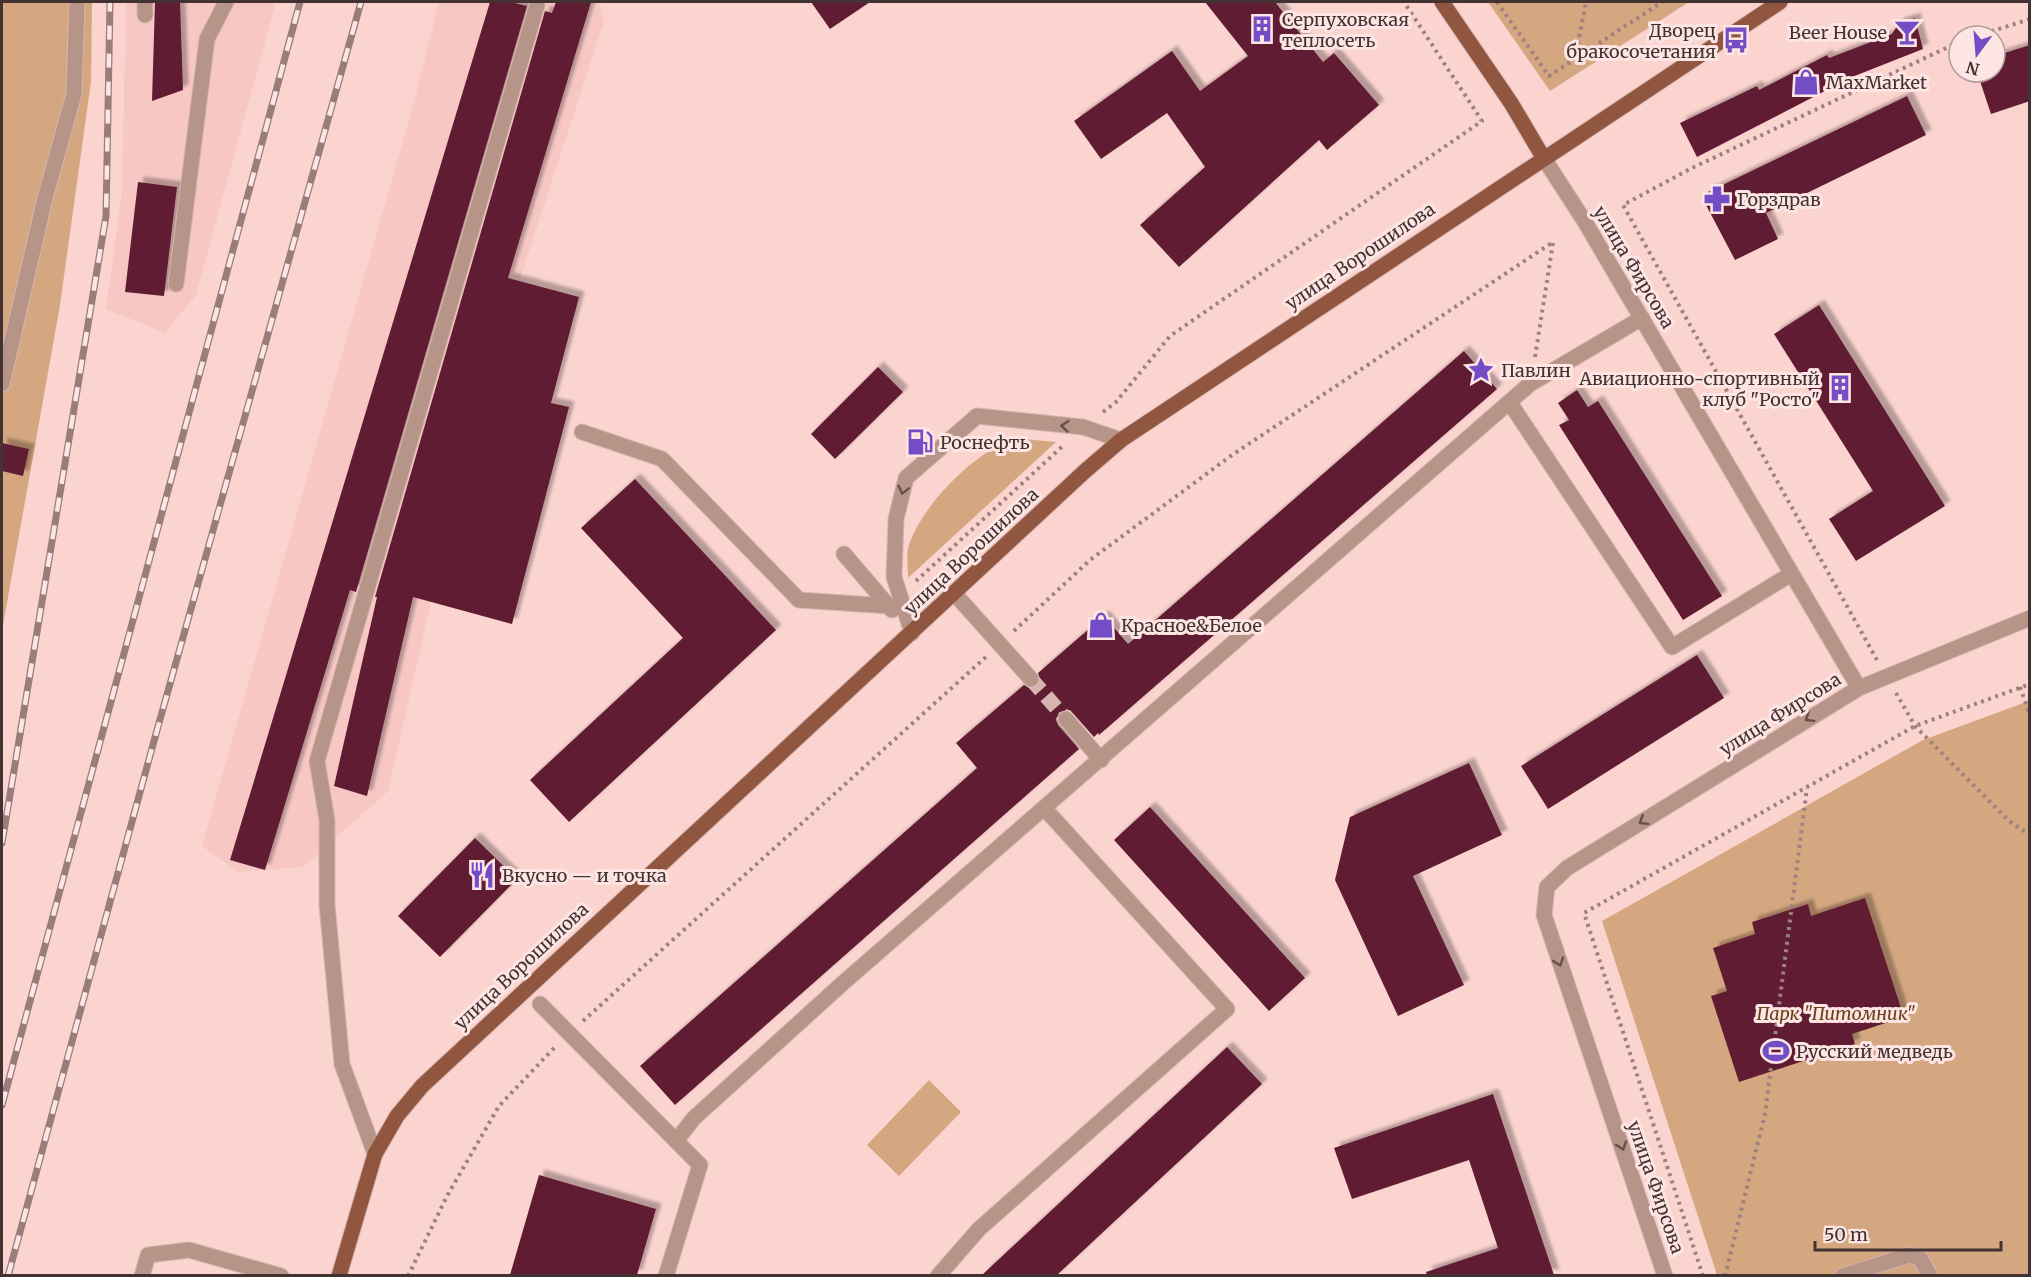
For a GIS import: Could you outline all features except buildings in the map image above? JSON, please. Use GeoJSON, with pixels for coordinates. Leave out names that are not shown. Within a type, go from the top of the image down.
{"type":"FeatureCollection","features":[{"type":"Feature","properties":{"kind":"main road"},"geometry":{"type":"LineString","coordinates":[[1442,2],[1511,103],[1543,157]]}},
{"type":"Feature","properties":{"kind":"main road","name":"улица Ворошилова"},"geometry":{"type":"LineString","coordinates":[[339,1275],[375,1154],[397,1116],[422,1086],[1121,440],[1543,157],[1780,2]]}},
{"type":"Feature","properties":{"kind":"street"},"geometry":{"type":"LineString","coordinates":[[2,384],[45,198],[74,94],[77,2]]}},
{"type":"Feature","properties":{"kind":"street"},"geometry":{"type":"LineString","coordinates":[[176,284],[207,39],[226,2]]}},
{"type":"Feature","properties":{"kind":"street"},"geometry":{"type":"LineString","coordinates":[[375,1154],[342,1064],[327,905],[327,820],[317,761],[537,5]]}},
{"type":"Feature","properties":{"kind":"street","name":"улица Фирсова"},"geometry":{"type":"LineString","coordinates":[[1543,157],[1585,222],[1859,688],[1567,868],[1547,887],[1544,915],[1665,1275]]}},
{"type":"Feature","properties":{"kind":"street"},"geometry":{"type":"LineString","coordinates":[[676,1141],[694,1118],[817,1007],[1530,384],[1642,318]]}},
{"type":"Feature","properties":{"kind":"street"},"geometry":{"type":"LineString","coordinates":[[1510,403],[1672,647],[1791,574]]}},
{"type":"Feature","properties":{"kind":"street"},"geometry":{"type":"LineString","coordinates":[[894,601],[896,519],[906,478],[977,416],[1083,428],[1121,440]]}},
{"type":"Feature","properties":{"kind":"street"},"geometry":{"type":"LineString","coordinates":[[582,432],[662,459],[799,600],[894,601]]}},
{"type":"Feature","properties":{"kind":"street"},"geometry":{"type":"LineString","coordinates":[[844,554],[894,601],[912,633]]}},
{"type":"Feature","properties":{"kind":"street"},"geometry":{"type":"LineString","coordinates":[[954,593],[1031,679]]}},
{"type":"Feature","properties":{"kind":"street"},"geometry":{"type":"LineString","coordinates":[[1859,688],[2030,618]]}},
{"type":"Feature","properties":{"kind":"street"},"geometry":{"type":"LineString","coordinates":[[1066,719],[1101,760]]}},
{"type":"Feature","properties":{"kind":"street"},"geometry":{"type":"LineString","coordinates":[[938,1275],[979,1229],[1227,1009],[1045,809]]}},
{"type":"Feature","properties":{"kind":"street"},"geometry":{"type":"LineString","coordinates":[[540,1004],[700,1165],[666,1275]]}},
{"type":"Feature","properties":{"kind":"street"},"geometry":{"type":"LineString","coordinates":[[142,1275],[148,1255],[189,1250],[281,1275]]}},
{"type":"Feature","properties":{"kind":"street"},"geometry":{"type":"LineString","coordinates":[[1843,1275],[1909,1255],[1921,1260],[1930,1275]]}},
{"type":"Feature","properties":{"kind":"path"},"geometry":{"type":"LineString","coordinates":[[894,601],[1083,428],[1116,402],[1170,336],[1482,121],[1404,2]]}},
{"type":"Feature","properties":{"kind":"path"},"geometry":{"type":"LineString","coordinates":[[1499,2],[1549,76],[1662,2]]}},
{"type":"Feature","properties":{"kind":"path"},"geometry":{"type":"LineString","coordinates":[[1575,59],[1586,2]]}},
{"type":"Feature","properties":{"kind":"path"},"geometry":{"type":"LineString","coordinates":[[2007,26],[2030,19]]}},
{"type":"Feature","properties":{"kind":"path"},"geometry":{"type":"LineString","coordinates":[[1947,48],[1692,168],[1623,205],[1915,726],[2009,821],[2030,835]]}},
{"type":"Feature","properties":{"kind":"path"},"geometry":{"type":"LineString","coordinates":[[408,1275],[447,1196],[499,1106],[570,1033],[1000,645],[1090,560],[1232,455],[1553,243],[1530,384]]}},
{"type":"Feature","properties":{"kind":"path"},"geometry":{"type":"LineString","coordinates":[[1703,1275],[1584,913],[1915,726],[2030,684]]}},
{"type":"Feature","properties":{"kind":"path"},"geometry":{"type":"LineString","coordinates":[[2020,687],[2030,715]]}},
{"type":"Feature","properties":{"kind":"path"},"geometry":{"type":"LineString","coordinates":[[1725,1275],[1765,1114],[1807,787]]}},
{"type":"Feature","properties":{"kind":"shaded area"},"geometry":{"type":"Polygon","coordinates":[[[126,2],[276,2],[196,295],[165,333],[106,309],[122,193],[126,2]]]}},
{"type":"Feature","properties":{"kind":"shaded area"},"geometry":{"type":"Polygon","coordinates":[[[439,2],[599,2],[604,21],[508,316],[446,536],[388,791],[303,867],[238,872],[202,846],[413,106],[439,2]]]}},
{"type":"Feature","properties":{"kind":"green space"},"geometry":{"type":"Polygon","coordinates":[[[2,2],[92,2],[91,82],[60,305],[2,631],[2,2]]]}},
{"type":"Feature","properties":{"kind":"green space"},"geometry":{"type":"Polygon","coordinates":[[[1488,2],[1689,2],[1550,91],[1488,2]]]}},
{"type":"Feature","properties":{"kind":"green space"},"geometry":{"type":"Polygon","coordinates":[[[1014,438],[1056,442],[908,578],[909,545],[925,513],[967,467],[999,445],[1014,438]]]}},
{"type":"Feature","properties":{"kind":"green space","name":"Парк \"Питомник\""},"geometry":{"type":"Polygon","coordinates":[[[2029,701],[2029,1275],[1717,1275],[1602,921],[1923,740],[2029,701]]]}},
{"type":"Feature","properties":{"kind":"green space"},"geometry":{"type":"Polygon","coordinates":[[[929,1080],[961,1112],[899,1176],[867,1145],[929,1080]]]}},
{"type":"Feature","properties":{"kind":"tunnel"},"geometry":{"type":"LineString","coordinates":[[1031,679],[1066,719]]}},
{"type":"Feature","properties":{"kind":"railway"},"geometry":{"type":"LineString","coordinates":[[2,843],[106,216],[110,2]]}},
{"type":"Feature","properties":{"kind":"railway"},"geometry":{"type":"LineString","coordinates":[[2,1105],[300,2]]}},
{"type":"Feature","properties":{"kind":"railway"},"geometry":{"type":"LineString","coordinates":[[8,1276],[154,741],[361,2]]}},
{"type":"Feature","properties":{"kind":"place","name":"Серпуховская теплосеть"},"geometry":{"type":"Point","coordinates":[1262,29]}},
{"type":"Feature","properties":{"kind":"place","name":"Beer House"},"geometry":{"type":"Point","coordinates":[1907,32]}},
{"type":"Feature","properties":{"kind":"place","name":"Дворец бракосочетания"},"geometry":{"type":"Point","coordinates":[1736,40]}},
{"type":"Feature","properties":{"kind":"place","name":"MaxMarket"},"geometry":{"type":"Point","coordinates":[1806,82]}},
{"type":"Feature","properties":{"kind":"place","name":"Горздрав"},"geometry":{"type":"Point","coordinates":[1717,199]}},
{"type":"Feature","properties":{"kind":"place","name":"Павлин"},"geometry":{"type":"Point","coordinates":[1481,370]}},
{"type":"Feature","properties":{"kind":"place","name":"Авиационно-спортивный клуб \"Росто\""},"geometry":{"type":"Point","coordinates":[1840,388]}},
{"type":"Feature","properties":{"kind":"place","name":"Роснефть"},"geometry":{"type":"Point","coordinates":[920,442]}},
{"type":"Feature","properties":{"kind":"place","name":"Красное&Белое"},"geometry":{"type":"Point","coordinates":[1101,625]}},
{"type":"Feature","properties":{"kind":"place","name":"Вкусно — и точка"},"geometry":{"type":"Point","coordinates":[482,875]}},
{"type":"Feature","properties":{"kind":"place","name":"Русский медведь"},"geometry":{"type":"Point","coordinates":[1776,1051]}}]}
